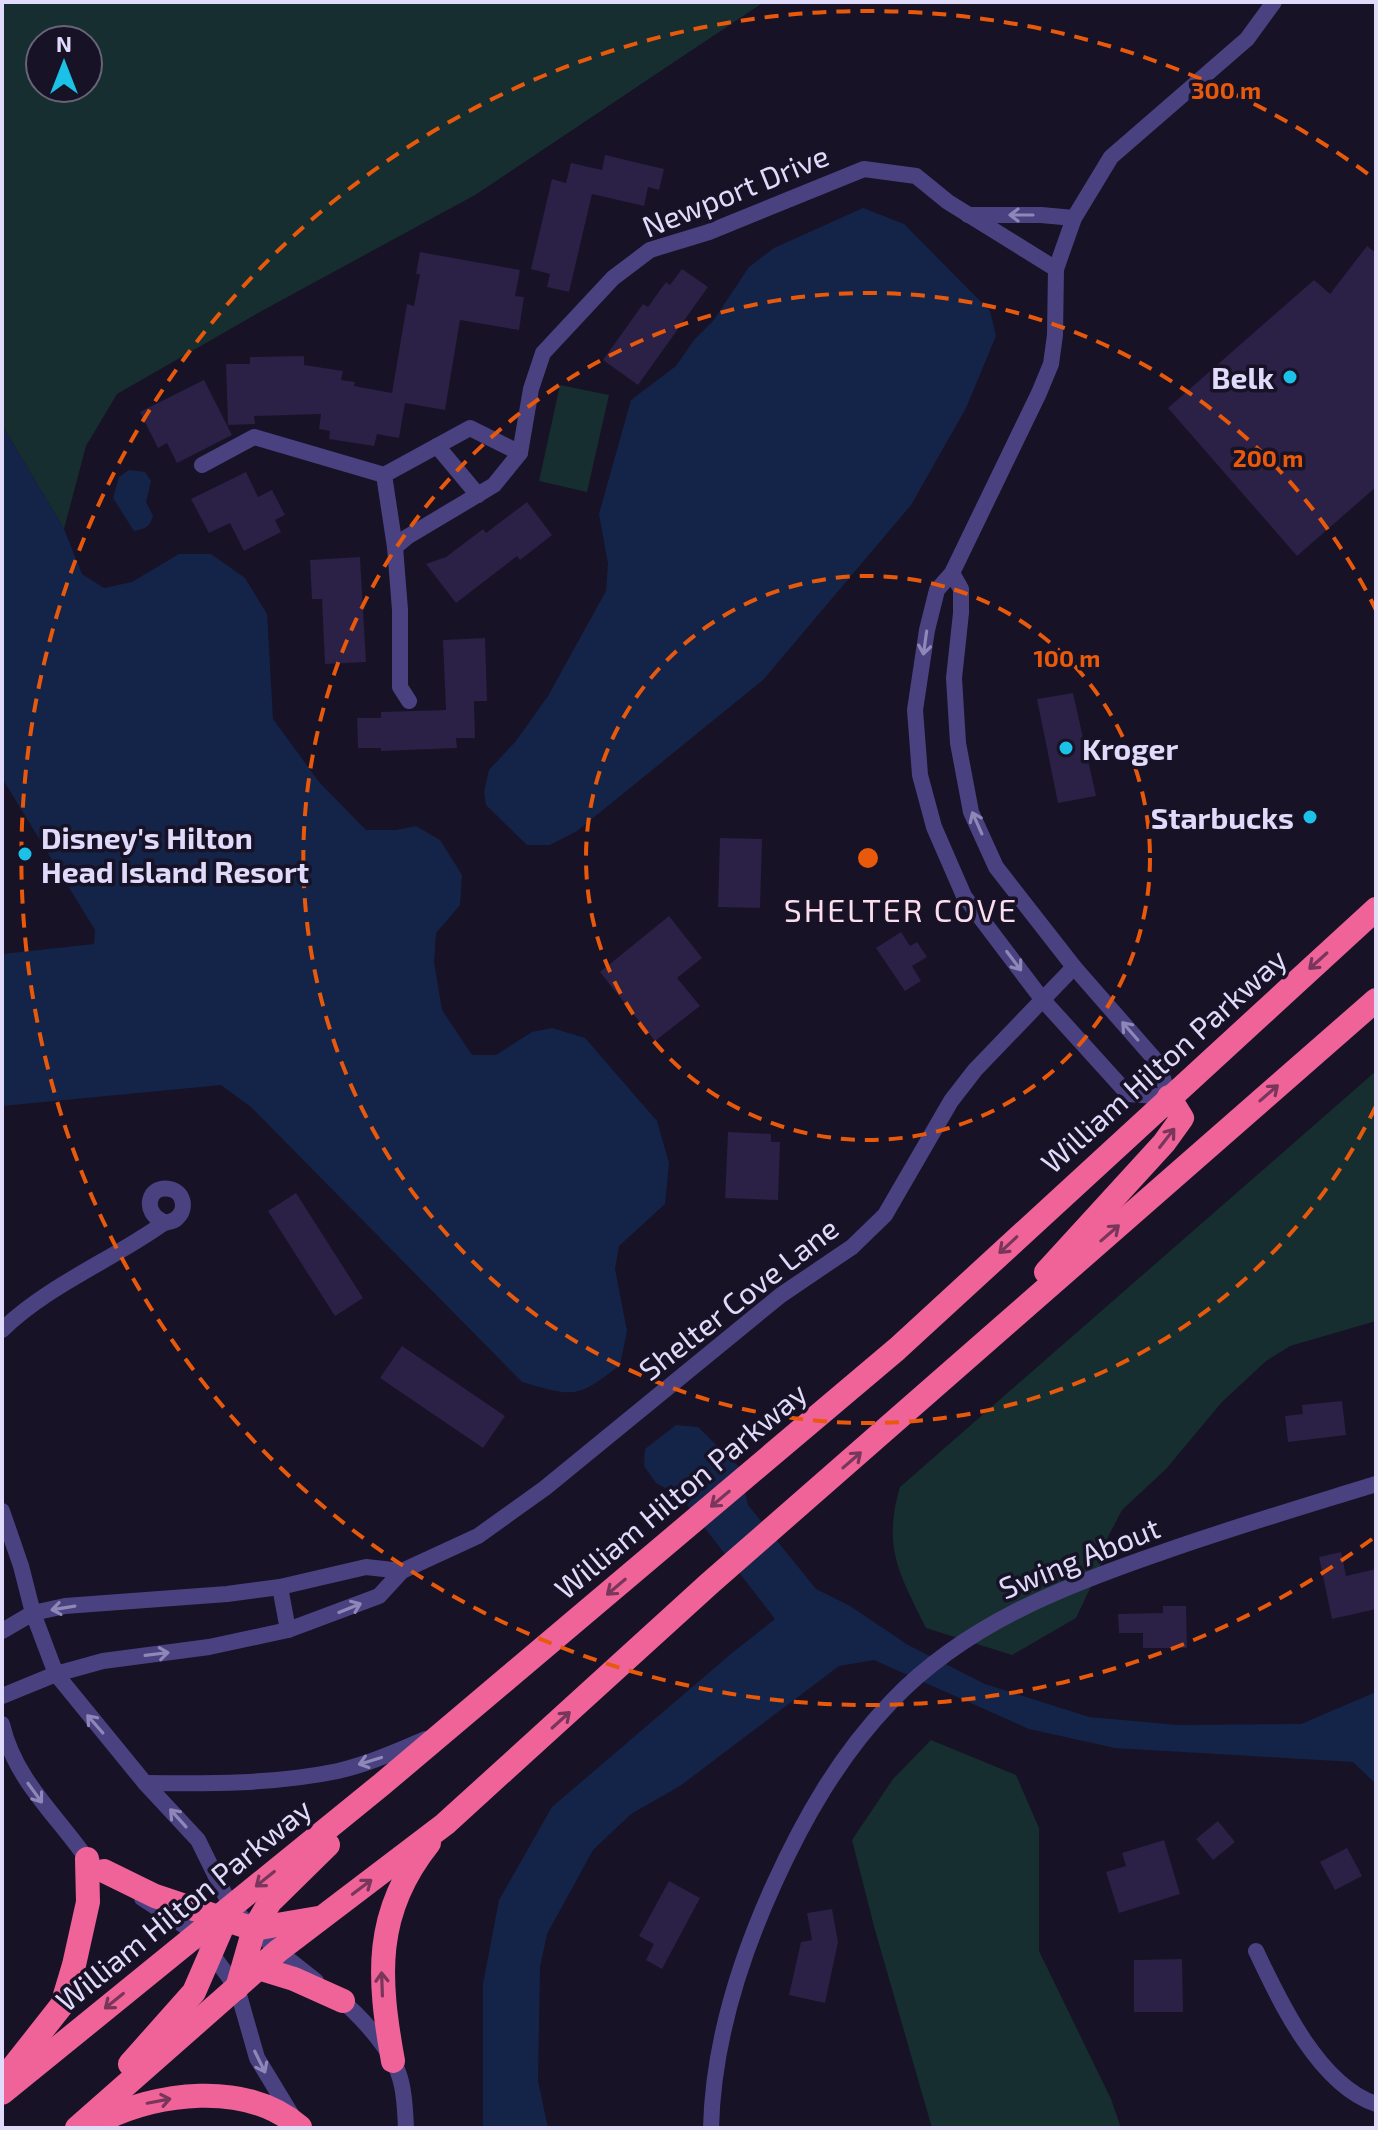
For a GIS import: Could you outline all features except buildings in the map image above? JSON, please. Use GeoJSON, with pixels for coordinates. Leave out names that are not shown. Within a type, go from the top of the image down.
{"type":"FeatureCollection","features":[{"type":"Feature","properties":{"kind":"highway","name":"William Hilton Parkway"},"geometry":{"type":"LineString","coordinates":[[2,2093],[197,1934],[225,1915],[897,1349],[1376,909]]}},
{"type":"Feature","properties":{"kind":"highway"},"geometry":{"type":"LineString","coordinates":[[76,2128],[237,1988],[261,1961],[445,1824],[710,1583],[1376,1000]]}},
{"type":"Feature","properties":{"kind":"highway"},"geometry":{"type":"LineString","coordinates":[[964,1362],[1164,1143],[1182,1118],[1169,1097]]}},
{"type":"Feature","properties":{"kind":"highway"},"geometry":{"type":"LineString","coordinates":[[261,1961],[254,1929],[270,1902],[442,1733]]}},
{"type":"Feature","properties":{"kind":"highway"},"geometry":{"type":"LineString","coordinates":[[393,2061],[381,1988],[386,1927],[395,1899],[408,1875],[445,1824]]}},
{"type":"Feature","properties":{"kind":"highway"},"geometry":{"type":"LineString","coordinates":[[2,2086],[10,2071],[62,2005],[96,1865],[155,1896],[225,1915],[254,1929],[322,1917]]}},
{"type":"Feature","properties":{"kind":"highway"},"geometry":{"type":"LineString","coordinates":[[76,2128],[194,1992],[225,1915]]}},
{"type":"Feature","properties":{"kind":"highway"},"geometry":{"type":"LineString","coordinates":[[157,1967],[211,1954],[261,1961],[343,2001]]}},
{"type":"Feature","properties":{"kind":"highway"},"geometry":{"type":"LineString","coordinates":[[87,2128],[121,2110],[189,2096],[258,2104],[287,2116],[301,2128]]}},
{"type":"Feature","properties":{"kind":"street"},"geometry":{"type":"LineString","coordinates":[[952,573],[961,589],[954,678],[958,743],[971,812],[996,867],[1074,967],[1158,1063],[1169,1097],[1128,1094],[1042,999],[964,896],[934,827],[920,775],[915,710],[927,630],[937,590],[952,573],[1051,364],[1055,335],[1056,269],[1074,218],[1111,157],[1247,39],[1274,2]]}},
{"type":"Feature","properties":{"kind":"street","name":"Newport Drive"},"geometry":{"type":"LineString","coordinates":[[395,547],[494,485],[520,453],[531,389],[543,353],[613,278],[650,250],[709,232],[864,169],[916,176],[968,215],[1056,269]]}},
{"type":"Feature","properties":{"kind":"street"},"geometry":{"type":"LineString","coordinates":[[968,215],[1074,218]]}},
{"type":"Feature","properties":{"kind":"street"},"geometry":{"type":"LineString","coordinates":[[202,465],[254,437],[384,475],[470,428],[520,453]]}},
{"type":"Feature","properties":{"kind":"street"},"geometry":{"type":"LineString","coordinates":[[437,446],[478,495]]}},
{"type":"Feature","properties":{"kind":"street"},"geometry":{"type":"LineString","coordinates":[[384,475],[395,547],[400,610],[400,687],[409,701]]}},
{"type":"Feature","properties":{"kind":"street","name":"Shelter Cove Lane"},"geometry":{"type":"LineString","coordinates":[[2,1696],[56,1674],[103,1661],[209,1647],[288,1630],[379,1596],[402,1571],[478,1536],[545,1488],[781,1295],[852,1247],[885,1215],[951,1101],[975,1070],[1074,967]]}},
{"type":"Feature","properties":{"kind":"street"},"geometry":{"type":"LineString","coordinates":[[2,1330],[33,1304],[133,1245],[164,1222]]}},
{"type":"Feature","properties":{"kind":"street","name":"Swing About"},"geometry":{"type":"LineString","coordinates":[[711,2128],[724,2026],[735,1982],[762,1909],[792,1843],[820,1792],[891,1701],[979,1631],[1080,1581],[1255,1520],[1376,1484]]}},
{"type":"Feature","properties":{"kind":"street"},"geometry":{"type":"LineString","coordinates":[[2,1511],[33,1613],[56,1674],[145,1783],[198,1840],[225,1915]]}},
{"type":"Feature","properties":{"kind":"street","name":"Shelter Cove Lane"},"geometry":{"type":"LineString","coordinates":[[2,1631],[33,1613],[65,1606],[280,1587],[366,1567],[402,1571]]}},
{"type":"Feature","properties":{"kind":"street"},"geometry":{"type":"LineString","coordinates":[[280,1587],[288,1630]]}},
{"type":"Feature","properties":{"kind":"street"},"geometry":{"type":"LineString","coordinates":[[2,1724],[8,1748],[24,1778],[96,1865],[197,1934],[237,1988],[257,2058],[278,2096],[301,2128]]}},
{"type":"Feature","properties":{"kind":"street"},"geometry":{"type":"LineString","coordinates":[[145,1783],[197,1784],[283,1779],[338,1771],[379,1759],[442,1733]]}},
{"type":"Feature","properties":{"kind":"street"},"geometry":{"type":"LineString","coordinates":[[1256,1951],[1279,2000],[1309,2046],[1357,2096],[1376,2104]]}},
{"type":"Feature","properties":{"kind":"street"},"geometry":{"type":"LineString","coordinates":[[343,2001],[393,2061],[403,2089],[406,2128]]}},
{"type":"Feature","properties":{"kind":"green space"},"geometry":{"type":"Polygon","coordinates":[[[2,2],[764,2],[475,195],[117,394],[86,446],[64,529],[2,425],[2,2]]]}},
{"type":"Feature","properties":{"kind":"green space"},"geometry":{"type":"Polygon","coordinates":[[[560,385],[609,395],[587,492],[539,481],[560,385]]]}},
{"type":"Feature","properties":{"kind":"green space"},"geometry":{"type":"Polygon","coordinates":[[[1376,1071],[1376,1321],[1290,1346],[1266,1361],[1221,1403],[1166,1469],[1122,1510],[1076,1618],[1012,1655],[926,1628],[902,1576],[893,1545],[900,1487],[1376,1071]]]}},
{"type":"Feature","properties":{"kind":"green space"},"geometry":{"type":"Polygon","coordinates":[[[931,1740],[1016,1775],[1039,1828],[1039,1951],[1111,2099],[1121,2128],[932,2128],[852,1840],[893,1779],[931,1740]]]}},
{"type":"Feature","properties":{"kind":"water"},"geometry":{"type":"Polygon","coordinates":[[[863,208],[904,224],[990,311],[996,336],[966,408],[911,505],[763,680],[577,831],[550,845],[527,845],[486,805],[484,792],[489,770],[516,741],[548,696],[606,591],[608,564],[599,514],[631,400],[676,366],[694,340],[713,321],[749,267],[774,248],[863,208]]]}},
{"type":"Feature","properties":{"kind":"water"},"geometry":{"type":"Polygon","coordinates":[[[2,425],[64,529],[82,574],[104,588],[132,582],[179,554],[211,554],[245,578],[267,614],[273,719],[319,782],[366,830],[416,826],[440,840],[462,875],[460,905],[436,933],[434,962],[442,1010],[472,1055],[496,1055],[532,1032],[552,1028],[585,1038],[657,1121],[669,1163],[665,1204],[619,1246],[615,1269],[627,1331],[620,1365],[594,1384],[565,1392],[522,1382],[251,1107],[221,1085],[2,1106],[2,954],[94,944],[95,930],[2,778],[2,425]]]}},
{"type":"Feature","properties":{"kind":"water"},"geometry":{"type":"Polygon","coordinates":[[[129,470],[145,472],[151,481],[146,502],[152,520],[146,527],[134,531],[113,498],[119,477],[129,470]]]}},
{"type":"Feature","properties":{"kind":"water"},"geometry":{"type":"Polygon","coordinates":[[[676,1425],[698,1427],[739,1467],[748,1505],[816,1589],[850,1606],[908,1645],[985,1684],[1089,1717],[1178,1725],[1301,1724],[1376,1692],[1376,1784],[1353,1762],[1115,1748],[1029,1729],[874,1660],[839,1666],[680,1786],[631,1814],[593,1850],[547,1934],[540,1967],[538,2081],[548,2128],[483,2128],[483,1984],[499,1900],[552,1807],[775,1619],[681,1497],[656,1483],[644,1466],[645,1449],[676,1425]]]}},
{"type":"Feature","properties":{"kind":"place","name":"Belk"},"geometry":{"type":"Point","coordinates":[1290,377]}},
{"type":"Feature","properties":{"kind":"place","name":"Kroger"},"geometry":{"type":"Point","coordinates":[1066,748]}},
{"type":"Feature","properties":{"kind":"place","name":"Starbucks"},"geometry":{"type":"Point","coordinates":[1310,817]}},
{"type":"Feature","properties":{"kind":"place","name":"Disney's Hilton Head Island Resort"},"geometry":{"type":"Point","coordinates":[25,854]}},
{"type":"Feature","properties":{"kind":"district","name":"SHELTER COVE"},"geometry":{"type":"Point","coordinates":[901,909]}}]}
